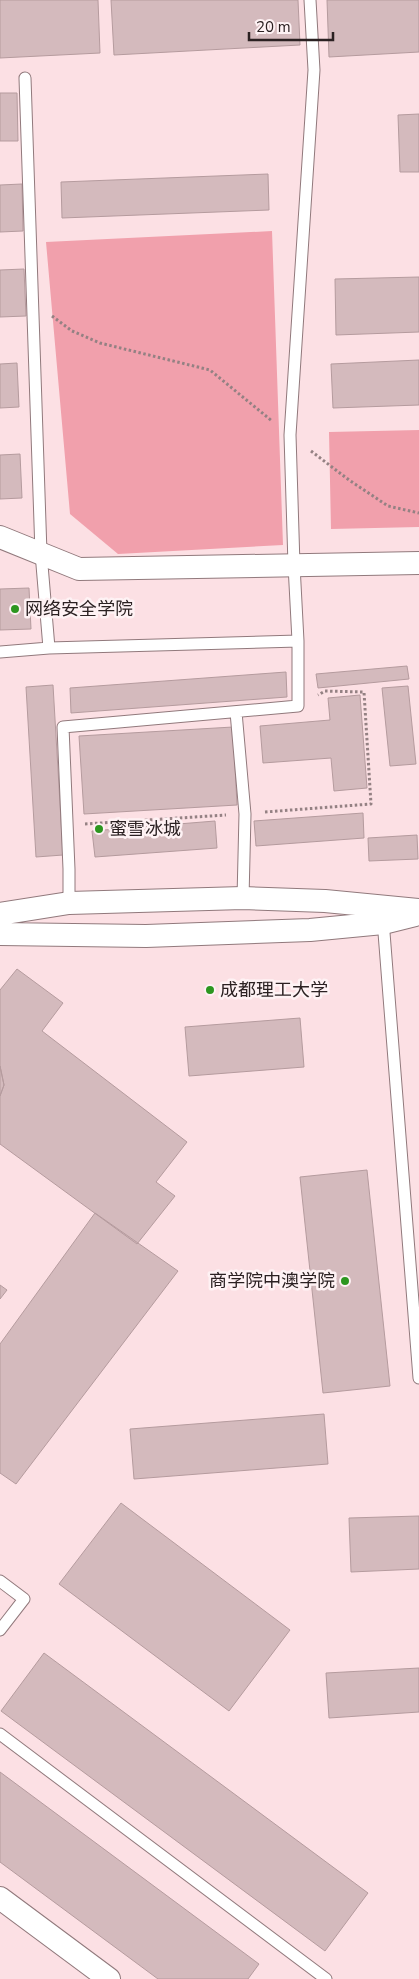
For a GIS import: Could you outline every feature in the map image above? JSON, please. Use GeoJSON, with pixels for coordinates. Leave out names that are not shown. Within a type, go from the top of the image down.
{"type":"FeatureCollection","features":[{"type":"Feature","properties":{"kind":"street"},"geometry":{"type":"LineString","coordinates":[[0,537],[41,552],[79,570],[419,563]]}},
{"type":"Feature","properties":{"kind":"street"},"geometry":{"type":"LineString","coordinates":[[0,914],[69,903],[243,898],[325,901],[382,914],[419,914]]}},
{"type":"Feature","properties":{"kind":"street"},"geometry":{"type":"LineString","coordinates":[[0,934],[146,936],[310,930],[382,914],[419,910]]}},
{"type":"Feature","properties":{"kind":"street"},"geometry":{"type":"LineString","coordinates":[[0,1898],[109,1979]]}},
{"type":"Feature","properties":{"kind":"lane"},"geometry":{"type":"LineString","coordinates":[[69,903],[64,727],[298,706],[298,641],[290,435],[314,70],[310,0]]}},
{"type":"Feature","properties":{"kind":"lane"},"geometry":{"type":"LineString","coordinates":[[25,78],[41,552],[49,648]]}},
{"type":"Feature","properties":{"kind":"lane"},"geometry":{"type":"LineString","coordinates":[[0,652],[49,648],[298,641]]}},
{"type":"Feature","properties":{"kind":"lane"},"geometry":{"type":"LineString","coordinates":[[236,712],[245,814],[243,898]]}},
{"type":"Feature","properties":{"kind":"lane"},"geometry":{"type":"LineString","coordinates":[[382,914],[419,1378]]}},
{"type":"Feature","properties":{"kind":"lane"},"geometry":{"type":"LineString","coordinates":[[0,1581],[24,1599],[0,1630]]}},
{"type":"Feature","properties":{"kind":"lane"},"geometry":{"type":"LineString","coordinates":[[0,1734],[326,1979]]}},
{"type":"Feature","properties":{"kind":"path"},"geometry":{"type":"LineString","coordinates":[[32,302],[72,331],[100,343],[210,370],[349,480],[388,506],[419,513]]}},
{"type":"Feature","properties":{"kind":"path"},"geometry":{"type":"LineString","coordinates":[[67,826],[371,804],[364,692],[325,691],[298,706]]}},
{"type":"Feature","properties":{"kind":"shaded area"},"geometry":{"type":"Polygon","coordinates":[[[272,231],[283,545],[118,554],[70,514],[46,242],[272,231]]]}},
{"type":"Feature","properties":{"kind":"shaded area"},"geometry":{"type":"Polygon","coordinates":[[[419,430],[419,527],[331,529],[329,432],[419,430]]]}},
{"type":"Feature","properties":{"kind":"building"},"geometry":{"type":"Polygon","coordinates":[[[0,0],[98,0],[100,53],[0,58],[0,0]]]}},
{"type":"Feature","properties":{"kind":"building"},"geometry":{"type":"Polygon","coordinates":[[[111,0],[298,0],[300,45],[114,55],[111,0]]]}},
{"type":"Feature","properties":{"kind":"building"},"geometry":{"type":"Polygon","coordinates":[[[327,0],[419,0],[419,52],[329,57],[327,0]]]}},
{"type":"Feature","properties":{"kind":"building"},"geometry":{"type":"Polygon","coordinates":[[[0,93],[17,93],[18,141],[0,141],[0,93]]]}},
{"type":"Feature","properties":{"kind":"building"},"geometry":{"type":"Polygon","coordinates":[[[419,114],[419,172],[400,172],[398,115],[419,114]]]}},
{"type":"Feature","properties":{"kind":"building"},"geometry":{"type":"Polygon","coordinates":[[[268,174],[269,210],[62,218],[61,182],[268,174]]]}},
{"type":"Feature","properties":{"kind":"building"},"geometry":{"type":"Polygon","coordinates":[[[22,184],[23,231],[0,232],[0,185],[22,184]]]}},
{"type":"Feature","properties":{"kind":"building"},"geometry":{"type":"Polygon","coordinates":[[[24,269],[26,316],[0,317],[0,270],[24,269]]]}},
{"type":"Feature","properties":{"kind":"building"},"geometry":{"type":"Polygon","coordinates":[[[419,277],[419,332],[336,335],[335,279],[419,277]]]}},
{"type":"Feature","properties":{"kind":"building"},"geometry":{"type":"Polygon","coordinates":[[[419,360],[419,405],[333,408],[331,364],[419,360]]]}},
{"type":"Feature","properties":{"kind":"building"},"geometry":{"type":"Polygon","coordinates":[[[17,363],[19,407],[0,408],[0,364],[17,363]]]}},
{"type":"Feature","properties":{"kind":"building"},"geometry":{"type":"Polygon","coordinates":[[[20,454],[22,498],[0,499],[0,455],[20,454]]]}},
{"type":"Feature","properties":{"kind":"building","name":"网络安全学院"},"geometry":{"type":"Polygon","coordinates":[[[29,588],[31,629],[0,630],[0,589],[29,588]]]}},
{"type":"Feature","properties":{"kind":"building"},"geometry":{"type":"Polygon","coordinates":[[[407,666],[409,679],[318,688],[316,674],[407,666]]]}},
{"type":"Feature","properties":{"kind":"building"},"geometry":{"type":"Polygon","coordinates":[[[286,672],[287,697],[71,713],[70,688],[286,672]]]}},
{"type":"Feature","properties":{"kind":"building"},"geometry":{"type":"Polygon","coordinates":[[[53,685],[63,855],[36,857],[26,687],[53,685]]]}},
{"type":"Feature","properties":{"kind":"building"},"geometry":{"type":"Polygon","coordinates":[[[408,686],[416,764],[390,766],[382,688],[408,686]]]}},
{"type":"Feature","properties":{"kind":"building"},"geometry":{"type":"Polygon","coordinates":[[[360,695],[367,788],[334,791],[331,758],[263,763],[260,726],[330,720],[328,698],[360,695]]]}},
{"type":"Feature","properties":{"kind":"building"},"geometry":{"type":"Polygon","coordinates":[[[233,727],[237,805],[84,814],[79,736],[233,727]]]}},
{"type":"Feature","properties":{"kind":"building"},"geometry":{"type":"Polygon","coordinates":[[[363,813],[364,838],[256,846],[254,821],[363,813]]]}},
{"type":"Feature","properties":{"kind":"building"},"geometry":{"type":"Polygon","coordinates":[[[215,821],[217,848],[95,857],[92,831],[215,821]]]}},
{"type":"Feature","properties":{"kind":"building"},"geometry":{"type":"Polygon","coordinates":[[[417,835],[418,859],[369,861],[368,838],[417,835]]]}},
{"type":"Feature","properties":{"kind":"building"},"geometry":{"type":"Polygon","coordinates":[[[17,969],[63,1003],[42,1031],[187,1142],[156,1182],[175,1196],[137,1244],[0,1144],[0,1096],[4,1085],[0,1066],[0,990],[17,969]]]}},
{"type":"Feature","properties":{"kind":"building"},"geometry":{"type":"Polygon","coordinates":[[[300,1018],[304,1067],[189,1076],[185,1027],[300,1018]]]}},
{"type":"Feature","properties":{"kind":"building"},"geometry":{"type":"Polygon","coordinates":[[[0,1066],[4,1085],[0,1096],[0,1066]]]}},
{"type":"Feature","properties":{"kind":"building","name":"商学院中澳学院"},"geometry":{"type":"Polygon","coordinates":[[[367,1170],[390,1386],[323,1393],[300,1177],[367,1170]]]}},
{"type":"Feature","properties":{"kind":"building"},"geometry":{"type":"Polygon","coordinates":[[[95,1213],[178,1271],[16,1484],[0,1473],[0,1344],[95,1213]]]}},
{"type":"Feature","properties":{"kind":"building"},"geometry":{"type":"Polygon","coordinates":[[[0,1285],[7,1290],[0,1299],[0,1285]]]}},
{"type":"Feature","properties":{"kind":"building"},"geometry":{"type":"Polygon","coordinates":[[[324,1414],[328,1464],[134,1479],[130,1429],[324,1414]]]}},
{"type":"Feature","properties":{"kind":"building"},"geometry":{"type":"Polygon","coordinates":[[[121,1503],[290,1630],[229,1711],[59,1584],[121,1503]]]}},
{"type":"Feature","properties":{"kind":"building"},"geometry":{"type":"Polygon","coordinates":[[[419,1516],[419,1569],[351,1572],[349,1518],[419,1516]]]}},
{"type":"Feature","properties":{"kind":"building"},"geometry":{"type":"Polygon","coordinates":[[[44,1653],[368,1893],[325,1951],[1,1711],[44,1653]]]}},
{"type":"Feature","properties":{"kind":"building"},"geometry":{"type":"Polygon","coordinates":[[[419,1668],[419,1712],[329,1718],[326,1673],[419,1668]]]}},
{"type":"Feature","properties":{"kind":"building"},"geometry":{"type":"Polygon","coordinates":[[[0,1772],[259,1964],[248,1979],[158,1979],[0,1862],[0,1772]]]}},
{"type":"Feature","properties":{"kind":"place","name":"网络安全学院"},"geometry":{"type":"Point","coordinates":[15,609]}},
{"type":"Feature","properties":{"kind":"place","name":"蜜雪冰城"},"geometry":{"type":"Point","coordinates":[99,829]}},
{"type":"Feature","properties":{"kind":"place","name":"成都理工大学"},"geometry":{"type":"Point","coordinates":[210,990]}},
{"type":"Feature","properties":{"kind":"place","name":"商学院中澳学院"},"geometry":{"type":"Point","coordinates":[345,1281]}}]}
